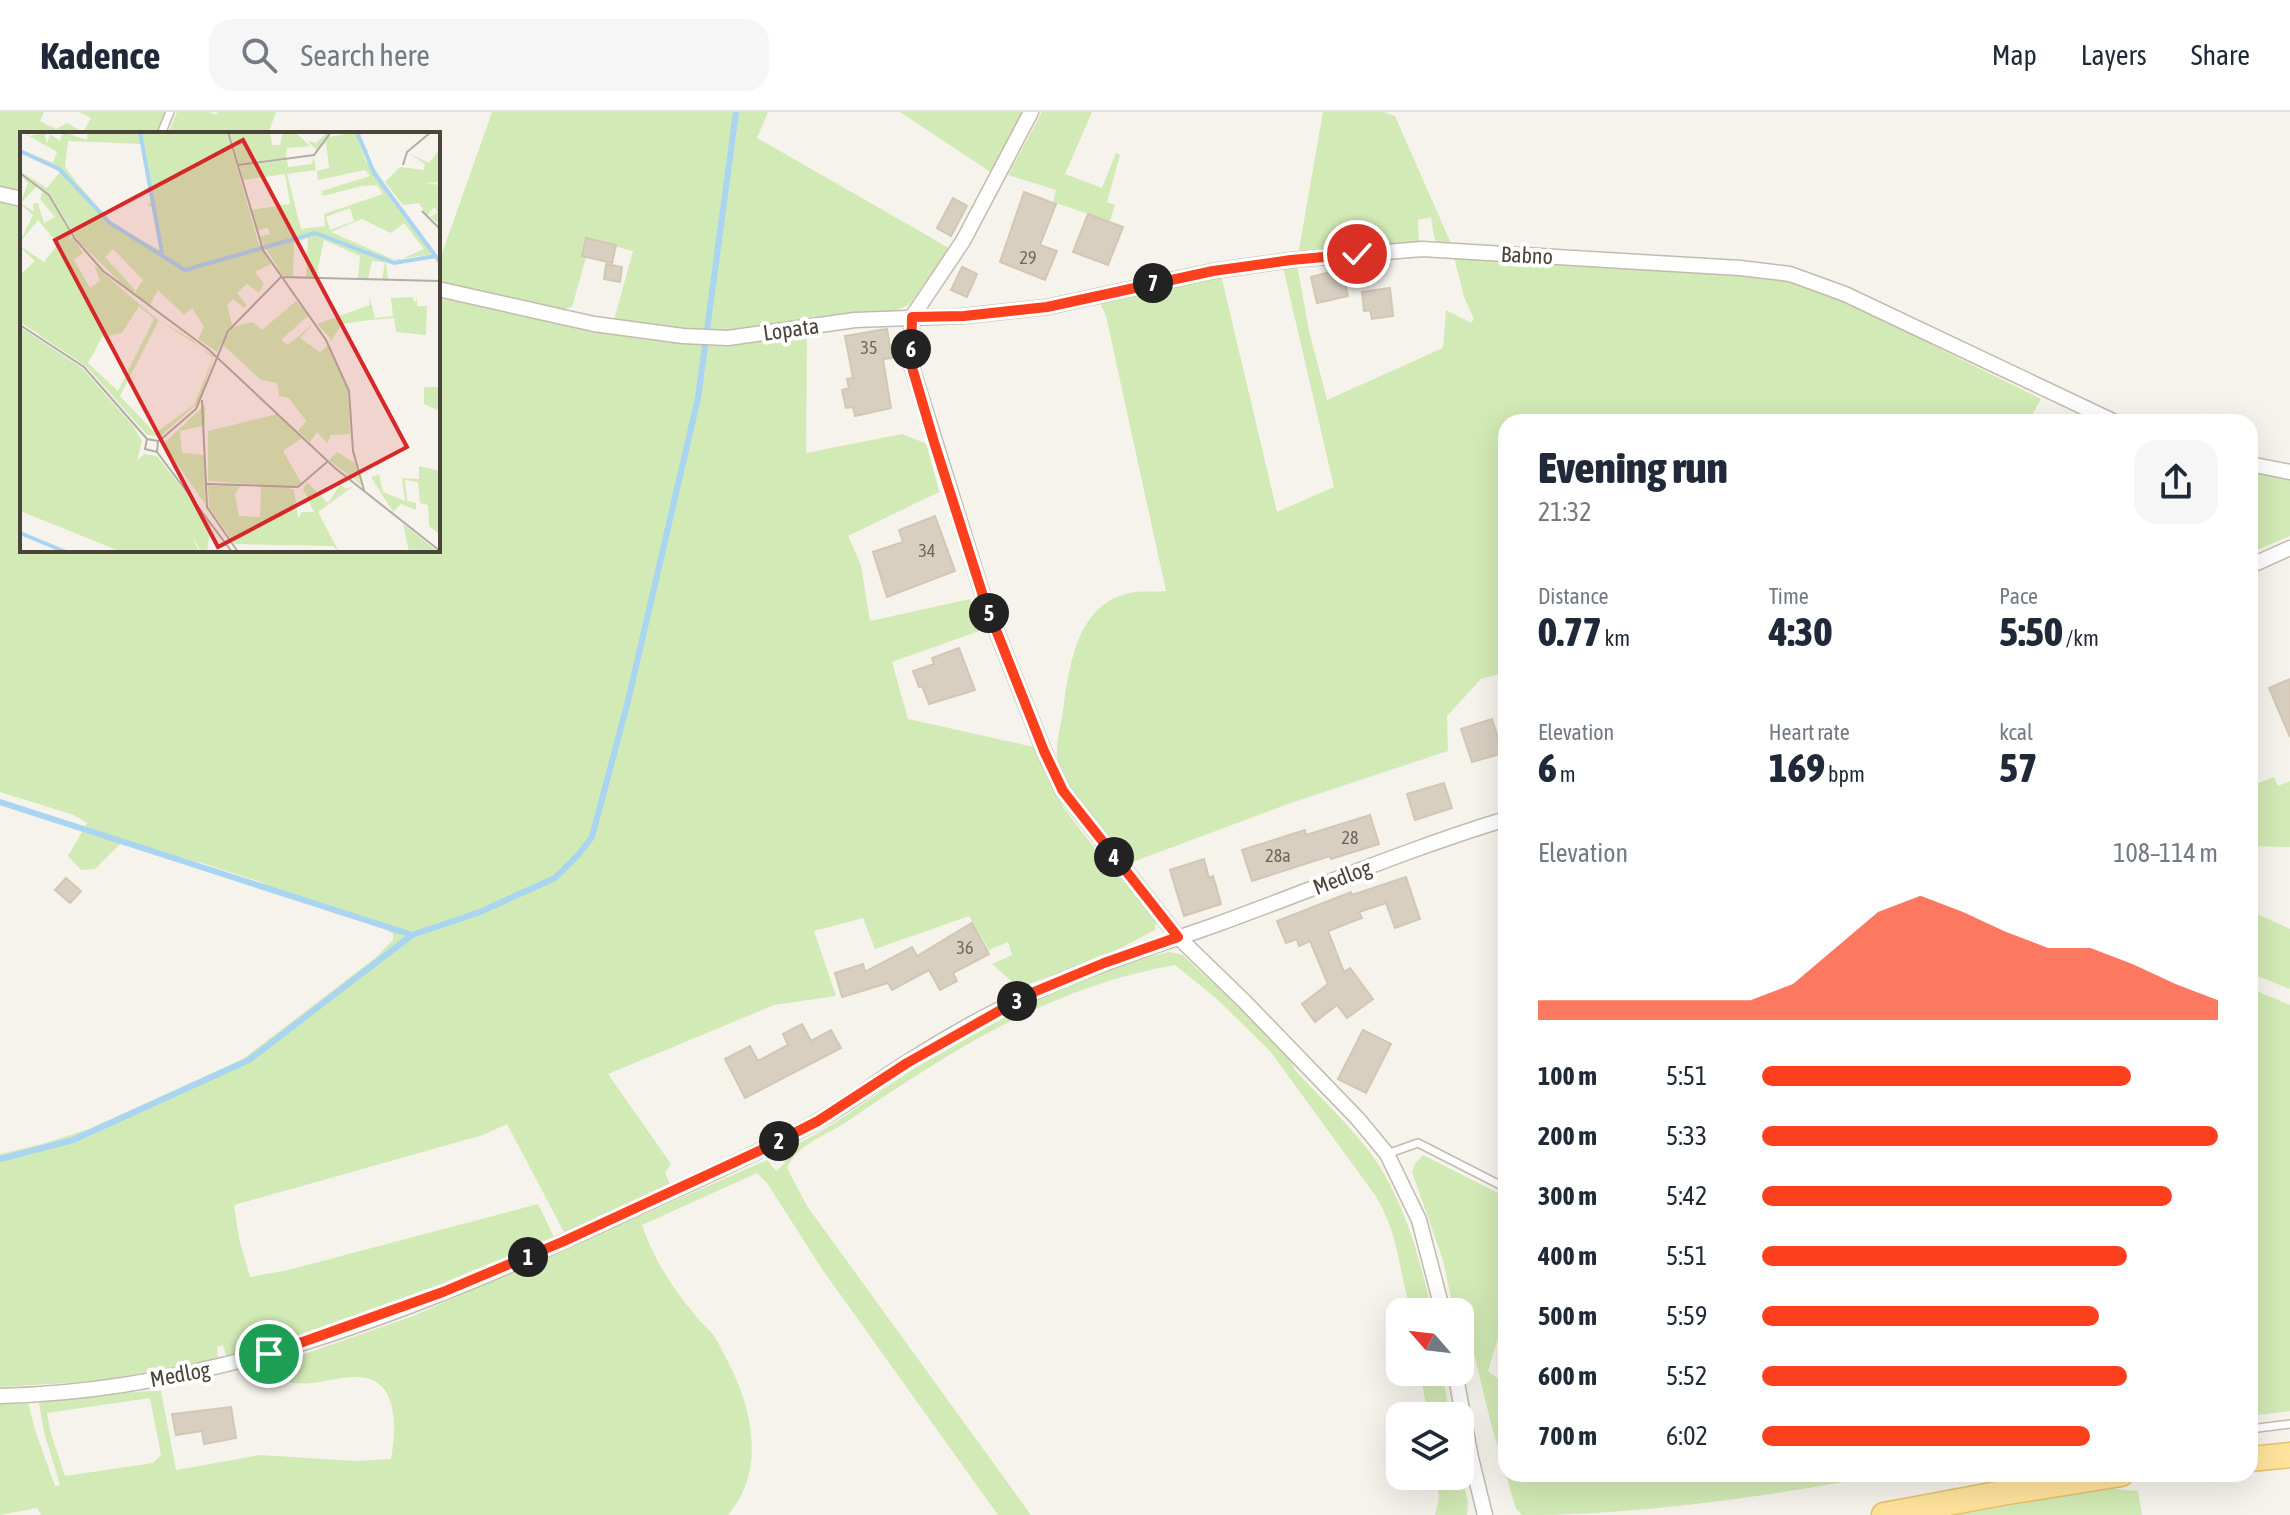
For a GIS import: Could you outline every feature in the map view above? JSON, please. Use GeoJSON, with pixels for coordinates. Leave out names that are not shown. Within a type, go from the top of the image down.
{"type":"FeatureCollection","features":[{"type":"Feature","properties":{"kind":"main road"},"geometry":{"type":"LineString","coordinates":[[2258,1458],[2290,1455]]}},
{"type":"Feature","properties":{"kind":"main road"},"geometry":{"type":"LineString","coordinates":[[1884,1515],[2071,1482]]}},
{"type":"Feature","properties":{"kind":"street"},"geometry":{"type":"LineString","coordinates":[[1031,112],[963,241],[912,317],[911,364],[985,602],[1044,751],[1071,801],[1178,937],[1265,1022],[1358,1119],[1387,1154],[1419,1220],[1439,1298]]}},
{"type":"Feature","properties":{"kind":"street"},"geometry":{"type":"LineString","coordinates":[[0,194],[20,199]]}},
{"type":"Feature","properties":{"kind":"street","name":"Babno"},"geometry":{"type":"LineString","coordinates":[[912,317],[964,316],[1047,307],[1213,271],[1291,260],[1422,249],[1740,268],[1790,274],[1845,294],[2098,414]]}},
{"type":"Feature","properties":{"kind":"street","name":"Lopata"},"geometry":{"type":"LineString","coordinates":[[440,289],[565,319],[694,337],[728,338],[855,320],[912,317]]}},
{"type":"Feature","properties":{"kind":"street"},"geometry":{"type":"LineString","coordinates":[[2258,466],[2290,472]]}},
{"type":"Feature","properties":{"kind":"street"},"geometry":{"type":"LineString","coordinates":[[2258,562],[2290,548]]}},
{"type":"Feature","properties":{"kind":"street","name":"Medlog"},"geometry":{"type":"LineString","coordinates":[[0,1396],[59,1395],[200,1372],[282,1350],[443,1292],[562,1242],[761,1150],[818,1121],[907,1063],[1029,994],[1104,963],[1498,821]]}},
{"type":"Feature","properties":{"kind":"street"},"geometry":{"type":"LineString","coordinates":[[1458,1386],[1485,1515]]}},
{"type":"Feature","properties":{"kind":"lane"},"geometry":{"type":"LineString","coordinates":[[162,132],[170,112]]}},
{"type":"Feature","properties":{"kind":"lane"},"geometry":{"type":"LineString","coordinates":[[1387,1154],[1418,1143],[1498,1184]]}},
{"type":"Feature","properties":{"kind":"lane"},"geometry":{"type":"LineString","coordinates":[[2258,1428],[2290,1424]]}},
{"type":"Feature","properties":{"kind":"green space"},"geometry":{"type":"Polygon","coordinates":[[[0,112],[44,112],[40,121],[56,129],[67,123],[83,132],[20,132],[20,192],[0,188],[0,112]]]}},
{"type":"Feature","properties":{"kind":"green space"},"geometry":{"type":"Polygon","coordinates":[[[79,112],[165,112],[158,132],[83,132],[91,118],[79,112]]]}},
{"type":"Feature","properties":{"kind":"green space"},"geometry":{"type":"Polygon","coordinates":[[[177,112],[209,112],[216,115],[217,112],[276,112],[269,132],[169,132],[177,112]]]}},
{"type":"Feature","properties":{"kind":"green space"},"geometry":{"type":"Polygon","coordinates":[[[492,112],[768,112],[757,138],[949,248],[909,305],[895,311],[850,313],[759,329],[711,333],[614,320],[633,251],[591,240],[572,307],[564,309],[440,284],[440,259],[492,112]]]}},
{"type":"Feature","properties":{"kind":"green space"},"geometry":{"type":"Polygon","coordinates":[[[900,112],[1023,112],[992,173],[900,112]]]}},
{"type":"Feature","properties":{"kind":"green space"},"geometry":{"type":"Polygon","coordinates":[[[1042,112],[1092,112],[1065,174],[1102,188],[1116,153],[1120,155],[1107,202],[1115,205],[1110,221],[1053,202],[1056,190],[1008,175],[1042,112]]]}},
{"type":"Feature","properties":{"kind":"green space"},"geometry":{"type":"Polygon","coordinates":[[[1323,112],[1384,112],[1395,116],[1453,248],[1437,242],[1431,217],[1418,220],[1419,243],[1298,255],[1323,112]]]}},
{"type":"Feature","properties":{"kind":"green space"},"geometry":{"type":"Polygon","coordinates":[[[0,202],[20,206],[20,552],[440,552],[440,297],[639,339],[715,346],[807,332],[806,453],[902,434],[927,444],[939,492],[848,536],[861,565],[870,621],[970,599],[982,630],[892,662],[908,719],[1034,747],[1063,807],[1156,919],[1155,930],[1119,949],[1019,988],[992,964],[1012,955],[1008,942],[989,950],[969,916],[875,949],[863,918],[814,931],[836,996],[774,1005],[608,1074],[671,1164],[665,1173],[670,1184],[564,1232],[507,1124],[483,1135],[234,1205],[250,1277],[288,1270],[538,1204],[554,1237],[394,1306],[269,1348],[227,1359],[223,1345],[217,1347],[218,1361],[86,1382],[0,1387],[0,1154],[89,1129],[243,1059],[375,958],[393,940],[393,934],[327,910],[322,904],[291,898],[261,882],[122,842],[95,869],[81,870],[68,856],[87,823],[74,815],[0,792],[0,202]]]}},
{"type":"Feature","properties":{"kind":"green space"},"geometry":{"type":"Polygon","coordinates":[[[1454,257],[1760,275],[1812,286],[1934,339],[1932,345],[2041,399],[2033,414],[1498,414],[1498,674],[1481,679],[1447,716],[1448,751],[1288,804],[1130,863],[1077,801],[1061,772],[1057,757],[1070,667],[1090,619],[1116,597],[1135,592],[1166,591],[1106,316],[1100,303],[1221,275],[1277,512],[1334,487],[1283,267],[1297,264],[1309,331],[1327,400],[1443,348],[1446,310],[1471,323],[1474,319],[1464,297],[1454,257]]]}},
{"type":"Feature","properties":{"kind":"green space"},"geometry":{"type":"Polygon","coordinates":[[[2258,470],[2290,476],[2290,536],[2258,550],[2258,470]]]}},
{"type":"Feature","properties":{"kind":"green space"},"geometry":{"type":"Polygon","coordinates":[[[2274,777],[2278,786],[2290,781],[2290,847],[2258,846],[2258,783],[2274,777]]]}},
{"type":"Feature","properties":{"kind":"green space"},"geometry":{"type":"Polygon","coordinates":[[[2258,915],[2290,929],[2290,989],[2258,976],[2258,915]]]}},
{"type":"Feature","properties":{"kind":"green space"},"geometry":{"type":"Polygon","coordinates":[[[1169,952],[1183,955],[1275,1041],[1295,1070],[1340,1117],[1379,1165],[1408,1226],[1428,1298],[1408,1298],[1394,1239],[1375,1195],[1270,1051],[1217,999],[1175,965],[1086,989],[1003,1025],[924,1070],[813,1141],[798,1152],[787,1168],[807,1206],[1031,1515],[998,1515],[822,1269],[767,1183],[757,1173],[642,1225],[671,1284],[716,1339],[736,1378],[749,1418],[752,1438],[748,1478],[728,1515],[41,1515],[37,1508],[0,1515],[0,1404],[28,1402],[55,1486],[60,1485],[39,1403],[49,1399],[161,1391],[176,1470],[260,1455],[356,1461],[391,1459],[394,1421],[388,1396],[382,1386],[358,1377],[295,1383],[272,1374],[270,1366],[413,1316],[767,1160],[776,1171],[785,1163],[782,1151],[821,1131],[958,1042],[1047,996],[1109,970],[1169,952]],[[150,1398],[47,1413],[65,1476],[153,1463],[161,1455],[150,1398]]]}},
{"type":"Feature","properties":{"kind":"green space"},"geometry":{"type":"Polygon","coordinates":[[[2258,991],[2290,1005],[2290,1411],[2258,1415],[2258,991]]]}},
{"type":"Feature","properties":{"kind":"green space"},"geometry":{"type":"Polygon","coordinates":[[[1423,1155],[1498,1193],[1498,1338],[1488,1371],[1498,1378],[1498,1448],[1474,1353],[1474,1298],[1451,1298],[1443,1260],[1412,1172],[1423,1155]]]}},
{"type":"Feature","properties":{"kind":"green space"},"geometry":{"type":"Polygon","coordinates":[[[1423,1386],[1445,1386],[1447,1402],[1425,1402],[1423,1386]]]}},
{"type":"Feature","properties":{"kind":"green space"},"geometry":{"type":"Polygon","coordinates":[[[1508,1482],[1842,1482],[1661,1508],[1522,1515],[1516,1509],[1508,1482]]]}},
{"type":"Feature","properties":{"kind":"green space"},"geometry":{"type":"Polygon","coordinates":[[[2105,1488],[2138,1491],[2142,1515],[1958,1515],[2105,1488]]]}},
{"type":"Feature","properties":{"kind":"green space"},"geometry":{"type":"Polygon","coordinates":[[[1438,1490],[1465,1490],[1467,1515],[1435,1515],[1438,1490]]]}},
{"type":"Feature","properties":{"kind":"building"},"geometry":{"type":"Polygon","coordinates":[[[1024,192],[1056,204],[1040,245],[1057,251],[1045,280],[1000,262],[1024,192]]]}},
{"type":"Feature","properties":{"kind":"building"},"geometry":{"type":"Polygon","coordinates":[[[953,198],[967,206],[951,236],[937,228],[953,198]]]}},
{"type":"Feature","properties":{"kind":"building"},"geometry":{"type":"Polygon","coordinates":[[[1088,214],[1123,227],[1108,265],[1073,252],[1088,214]]]}},
{"type":"Feature","properties":{"kind":"building"},"geometry":{"type":"Polygon","coordinates":[[[586,238],[616,245],[612,263],[582,256],[586,238]]]}},
{"type":"Feature","properties":{"kind":"building"},"geometry":{"type":"Polygon","coordinates":[[[606,264],[622,267],[620,282],[604,279],[606,264]]]}},
{"type":"Feature","properties":{"kind":"building"},"geometry":{"type":"Polygon","coordinates":[[[962,267],[977,274],[967,297],[951,290],[962,267]]]}},
{"type":"Feature","properties":{"kind":"building"},"geometry":{"type":"Polygon","coordinates":[[[1342,269],[1348,296],[1317,303],[1311,277],[1342,269]]]}},
{"type":"Feature","properties":{"kind":"building"},"geometry":{"type":"Polygon","coordinates":[[[1390,288],[1393,316],[1372,319],[1370,310],[1364,311],[1362,292],[1390,288]]]}},
{"type":"Feature","properties":{"kind":"building"},"geometry":{"type":"Polygon","coordinates":[[[887,329],[892,358],[883,359],[891,408],[855,416],[853,407],[846,408],[842,390],[849,388],[847,379],[853,378],[845,336],[887,329]]]}},
{"type":"Feature","properties":{"kind":"building"},"geometry":{"type":"Polygon","coordinates":[[[935,516],[955,571],[887,597],[873,552],[903,542],[899,530],[935,516]]]}},
{"type":"Feature","properties":{"kind":"building"},"geometry":{"type":"Polygon","coordinates":[[[959,648],[975,690],[929,704],[913,671],[934,664],[932,658],[959,648]]]}},
{"type":"Feature","properties":{"kind":"building"},"geometry":{"type":"Polygon","coordinates":[[[2290,679],[2290,737],[2269,688],[2290,679]]]}},
{"type":"Feature","properties":{"kind":"building"},"geometry":{"type":"Polygon","coordinates":[[[1492,719],[1498,738],[1498,754],[1472,762],[1461,729],[1492,719]]]}},
{"type":"Feature","properties":{"kind":"building"},"geometry":{"type":"Polygon","coordinates":[[[1444,783],[1452,808],[1415,820],[1407,794],[1444,783]]]}},
{"type":"Feature","properties":{"kind":"building"},"geometry":{"type":"Polygon","coordinates":[[[1370,815],[1379,844],[1252,881],[1242,850],[1305,830],[1306,835],[1370,815]]]}},
{"type":"Feature","properties":{"kind":"building"},"geometry":{"type":"Polygon","coordinates":[[[1204,859],[1209,878],[1213,876],[1221,904],[1184,916],[1170,870],[1204,859]]]}},
{"type":"Feature","properties":{"kind":"building"},"geometry":{"type":"Polygon","coordinates":[[[1406,877],[1420,919],[1395,928],[1386,903],[1359,912],[1362,918],[1328,931],[1344,972],[1350,968],[1373,999],[1347,1018],[1337,1005],[1315,1022],[1302,1004],[1328,984],[1310,941],[1299,946],[1297,939],[1286,943],[1277,921],[1351,892],[1352,895],[1406,877]]]}},
{"type":"Feature","properties":{"kind":"building"},"geometry":{"type":"Polygon","coordinates":[[[66,878],[81,891],[70,903],[55,890],[66,878]]]}},
{"type":"Feature","properties":{"kind":"building"},"geometry":{"type":"Polygon","coordinates":[[[972,923],[989,954],[953,973],[957,981],[940,990],[929,970],[892,990],[888,983],[842,997],[835,973],[863,964],[865,972],[912,947],[917,956],[972,923]]]}},
{"type":"Feature","properties":{"kind":"building"},"geometry":{"type":"Polygon","coordinates":[[[802,1024],[811,1041],[831,1030],[841,1048],[745,1098],[725,1059],[750,1046],[758,1061],[788,1045],[783,1034],[802,1024]]]}},
{"type":"Feature","properties":{"kind":"building"},"geometry":{"type":"Polygon","coordinates":[[[1363,1030],[1391,1044],[1366,1093],[1338,1079],[1363,1030]]]}},
{"type":"Feature","properties":{"kind":"building"},"geometry":{"type":"Polygon","coordinates":[[[231,1407],[236,1438],[204,1444],[202,1431],[176,1435],[172,1414],[231,1407]]]}},
{"type":"Feature","properties":{"kind":"waterway"},"geometry":{"type":"LineString","coordinates":[[0,1159],[73,1140],[249,1060],[412,935],[480,912],[555,878],[592,837],[628,701],[698,398],[736,112]]}},
{"type":"Feature","properties":{"kind":"waterway"},"geometry":{"type":"LineString","coordinates":[[0,802],[412,935]]}},
{"type":"Feature","properties":{"kind":"route"},"geometry":{"type":"LineString","coordinates":[[269,1354],[443,1292],[562,1242],[818,1121],[907,1063],[1029,994],[1178,937],[1086,823],[1063,791],[1044,751],[985,602],[934,442],[911,364],[912,317],[964,316],[1047,307],[1213,271],[1357,254]]}}]}
